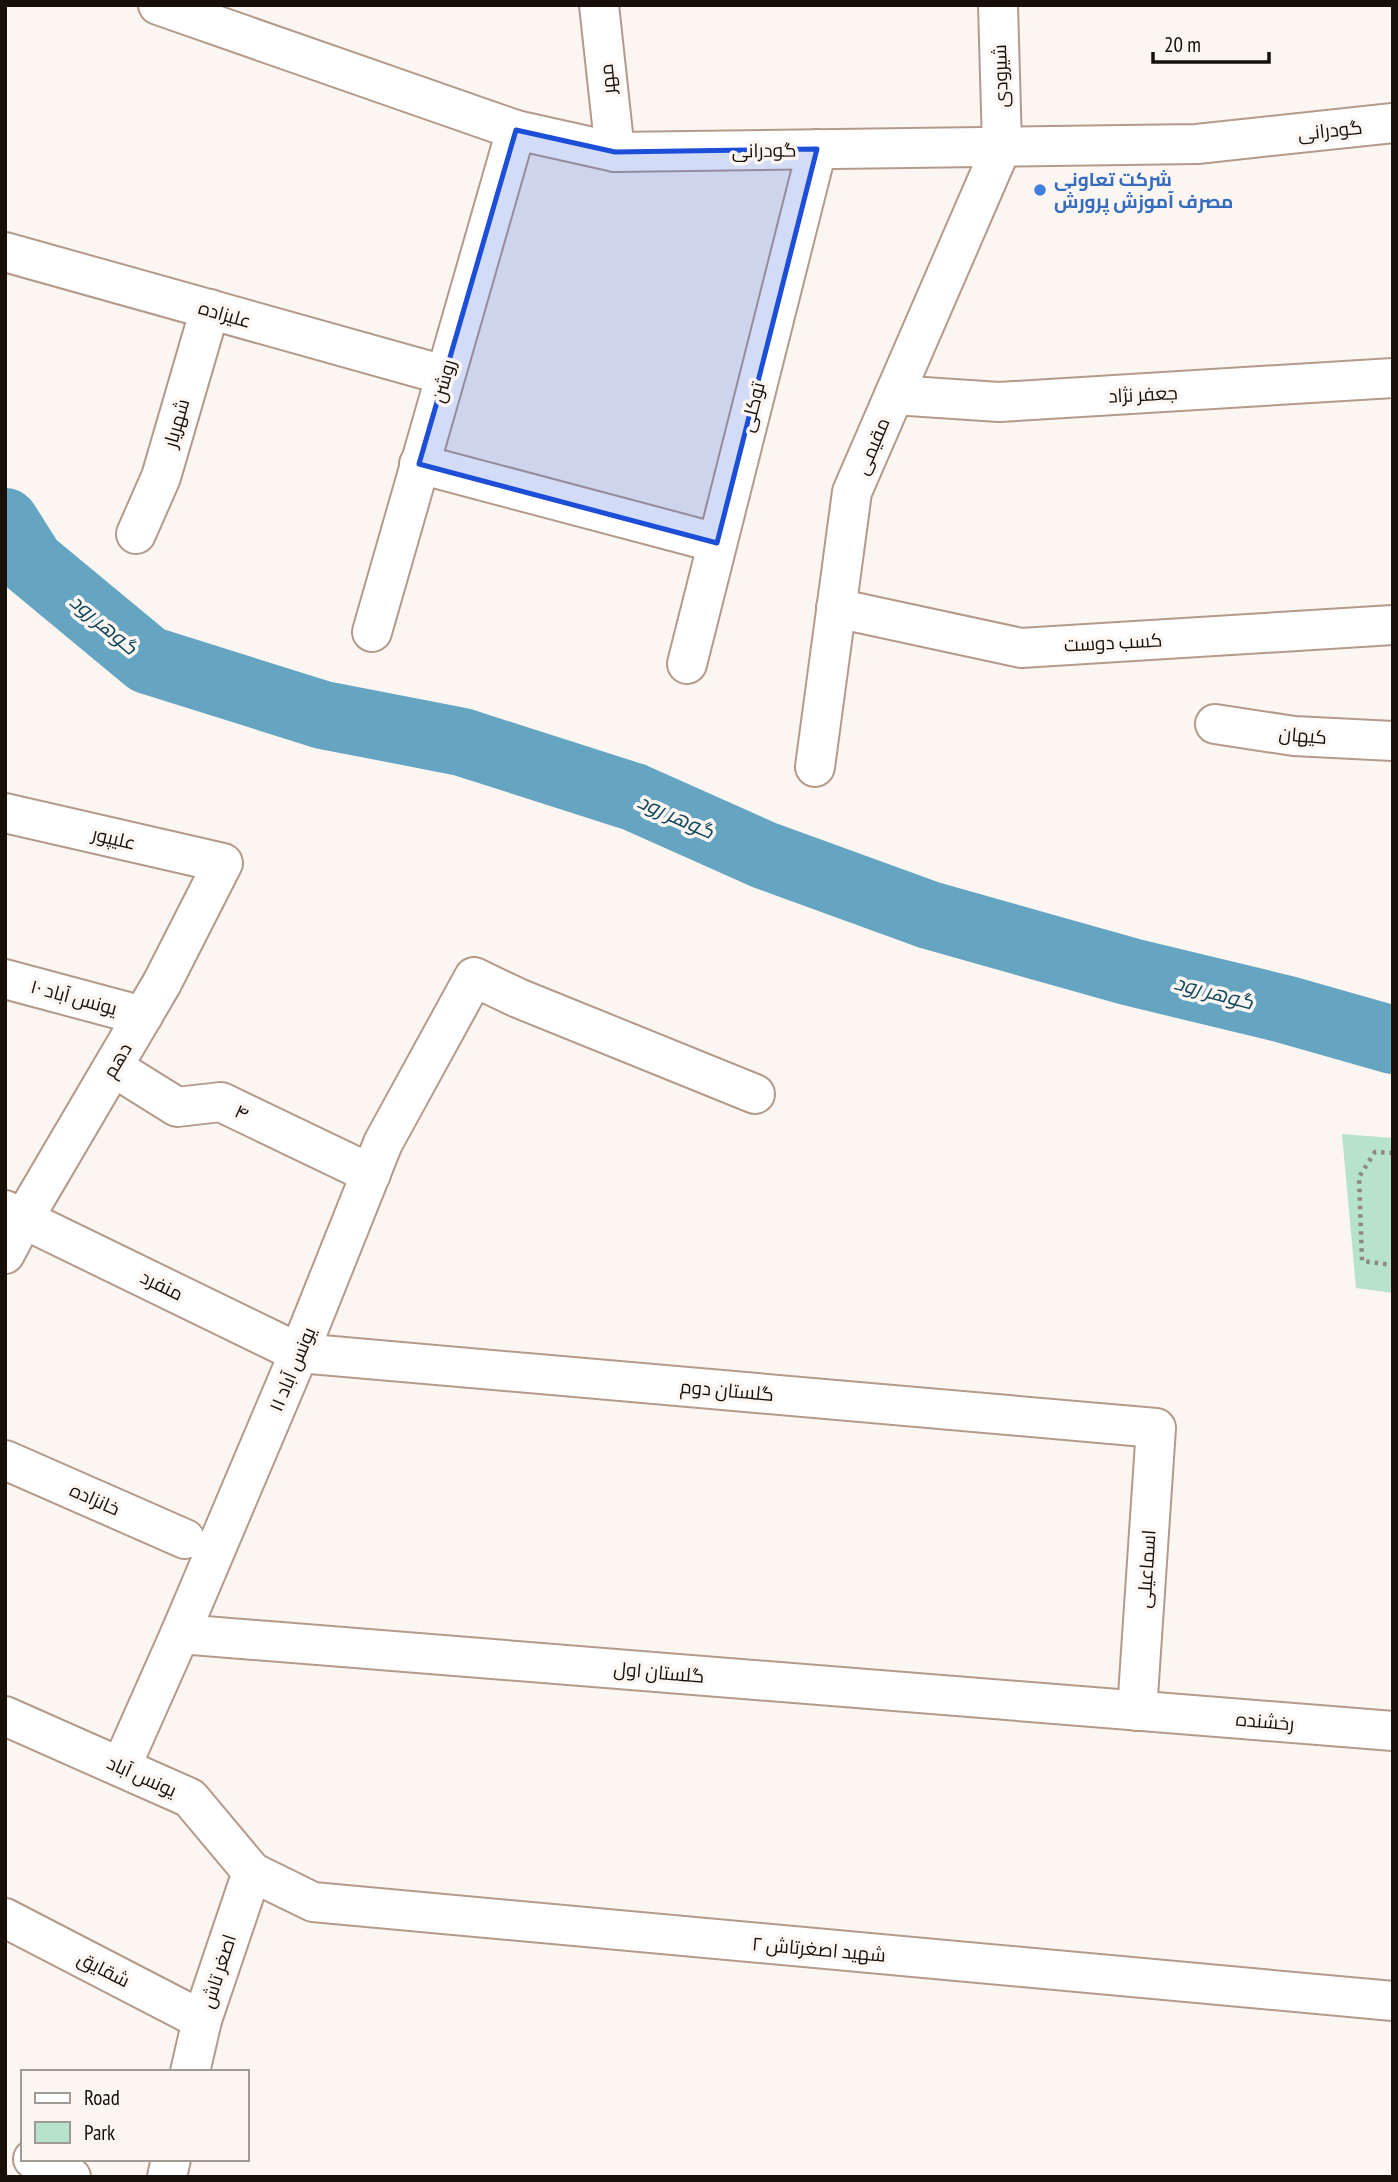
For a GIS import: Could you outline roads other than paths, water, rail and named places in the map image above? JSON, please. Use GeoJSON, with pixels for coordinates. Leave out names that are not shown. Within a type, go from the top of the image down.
{"type":"FeatureCollection","features":[{"type":"Feature","properties":{"kind":"street","name":"گودرانی"},"geometry":{"type":"LineString","coordinates":[[158,5],[516,130],[615,152],[1197,144],[1393,123]]}},
{"type":"Feature","properties":{"kind":"street","name":"مهر"},"geometry":{"type":"LineString","coordinates":[[599,5],[615,152]]}},
{"type":"Feature","properties":{"kind":"street","name":"شیرودی"},"geometry":{"type":"LineString","coordinates":[[998,5],[1002,146]]}},
{"type":"Feature","properties":{"kind":"street","name":"روشن"},"geometry":{"type":"LineString","coordinates":[[372,632],[516,130]]}},
{"type":"Feature","properties":{"kind":"street","name":"مقیمی"},"geometry":{"type":"LineString","coordinates":[[815,767],[852,492],[1002,146]]}},
{"type":"Feature","properties":{"kind":"street","name":"توکلی"},"geometry":{"type":"LineString","coordinates":[[687,664],[817,149]]}},
{"type":"Feature","properties":{"kind":"street","name":"علیزاده"},"geometry":{"type":"LineString","coordinates":[[5,252],[444,375]]}},
{"type":"Feature","properties":{"kind":"street","name":"شهریار"},"geometry":{"type":"LineString","coordinates":[[136,534],[160,477],[210,309]]}},
{"type":"Feature","properties":{"kind":"street","name":"جعفر نژاد"},"geometry":{"type":"LineString","coordinates":[[894,396],[999,402],[1393,378]]}},
{"type":"Feature","properties":{"kind":"street"},"geometry":{"type":"LineString","coordinates":[[419,464],[717,542]]}},
{"type":"Feature","properties":{"kind":"street","name":"کسب دوست"},"geometry":{"type":"LineString","coordinates":[[836,608],[1021,648],[1393,625]]}},
{"type":"Feature","properties":{"kind":"street","name":"کیهان"},"geometry":{"type":"LineString","coordinates":[[1215,724],[1294,736],[1393,741]]}},
{"type":"Feature","properties":{"kind":"street","name":"علیپور"},"geometry":{"type":"LineString","coordinates":[[5,813],[223,863]]}},
{"type":"Feature","properties":{"kind":"street","name":"دهم"},"geometry":{"type":"LineString","coordinates":[[5,1254],[15,1214],[113,1067],[143,1016],[223,863]]}},
{"type":"Feature","properties":{"kind":"street","name":"یونس آباد ۱۱"},"geometry":{"type":"LineString","coordinates":[[121,1767],[299,1353],[383,1143],[474,977],[518,998],[755,1094]]}},
{"type":"Feature","properties":{"kind":"street","name":"یونس آباد ۱۰"},"geometry":{"type":"LineString","coordinates":[[5,979],[143,1016]]}},
{"type":"Feature","properties":{"kind":"street","name":"۴"},"geometry":{"type":"LineString","coordinates":[[113,1067],[177,1107],[221,1102],[371,1174]]}},
{"type":"Feature","properties":{"kind":"street","name":"منفرد"},"geometry":{"type":"LineString","coordinates":[[15,1214],[299,1353]]}},
{"type":"Feature","properties":{"kind":"street","name":"گلستان دوم"},"geometry":{"type":"LineString","coordinates":[[299,1353],[1156,1428]]}},
{"type":"Feature","properties":{"kind":"street","name":"اسماعیلی"},"geometry":{"type":"LineString","coordinates":[[1137,1711],[1156,1428]]}},
{"type":"Feature","properties":{"kind":"street","name":"خانزاده"},"geometry":{"type":"LineString","coordinates":[[5,1460],[185,1539]]}},
{"type":"Feature","properties":{"kind":"street","name":"گلستان اول"},"geometry":{"type":"LineString","coordinates":[[180,1634],[1137,1711]]}},
{"type":"Feature","properties":{"kind":"street","name":"رخشنده"},"geometry":{"type":"LineString","coordinates":[[1137,1711],[1393,1731]]}},
{"type":"Feature","properties":{"kind":"street","name":"یونس آباد"},"geometry":{"type":"LineString","coordinates":[[5,1716],[190,1798],[252,1872]]}},
{"type":"Feature","properties":{"kind":"street","name":"شهید اصغرتاش ۲"},"geometry":{"type":"LineString","coordinates":[[252,1872],[313,1902],[1393,2001]]}},
{"type":"Feature","properties":{"kind":"street","name":"اصغر تاش"},"geometry":{"type":"LineString","coordinates":[[190,2070],[202,2020],[252,1872]]}},
{"type":"Feature","properties":{"kind":"street","name":"شقایق"},"geometry":{"type":"LineString","coordinates":[[5,1918],[202,2020]]}},
{"type":"Feature","properties":{"kind":"street"},"geometry":{"type":"LineString","coordinates":[[5,2147],[21,2154]]}},
{"type":"Feature","properties":{"kind":"street"},"geometry":{"type":"LineString","coordinates":[[37,2161],[71,2177]]}},
{"type":"Feature","properties":{"kind":"waterway","name":"گوهر رود"},"geometry":{"type":"LineString","coordinates":[[5,522],[31,563],[148,660],[323,715],[462,742],[634,797],[764,855],[929,915],[1131,972],[1284,1009],[1393,1040]]}},
{"type":"Feature","properties":{"kind":"place","name":"شرکت تعاونی مصرف آموزش پرورش"},"geometry":{"type":"Point","coordinates":[1040,190]}}]}
